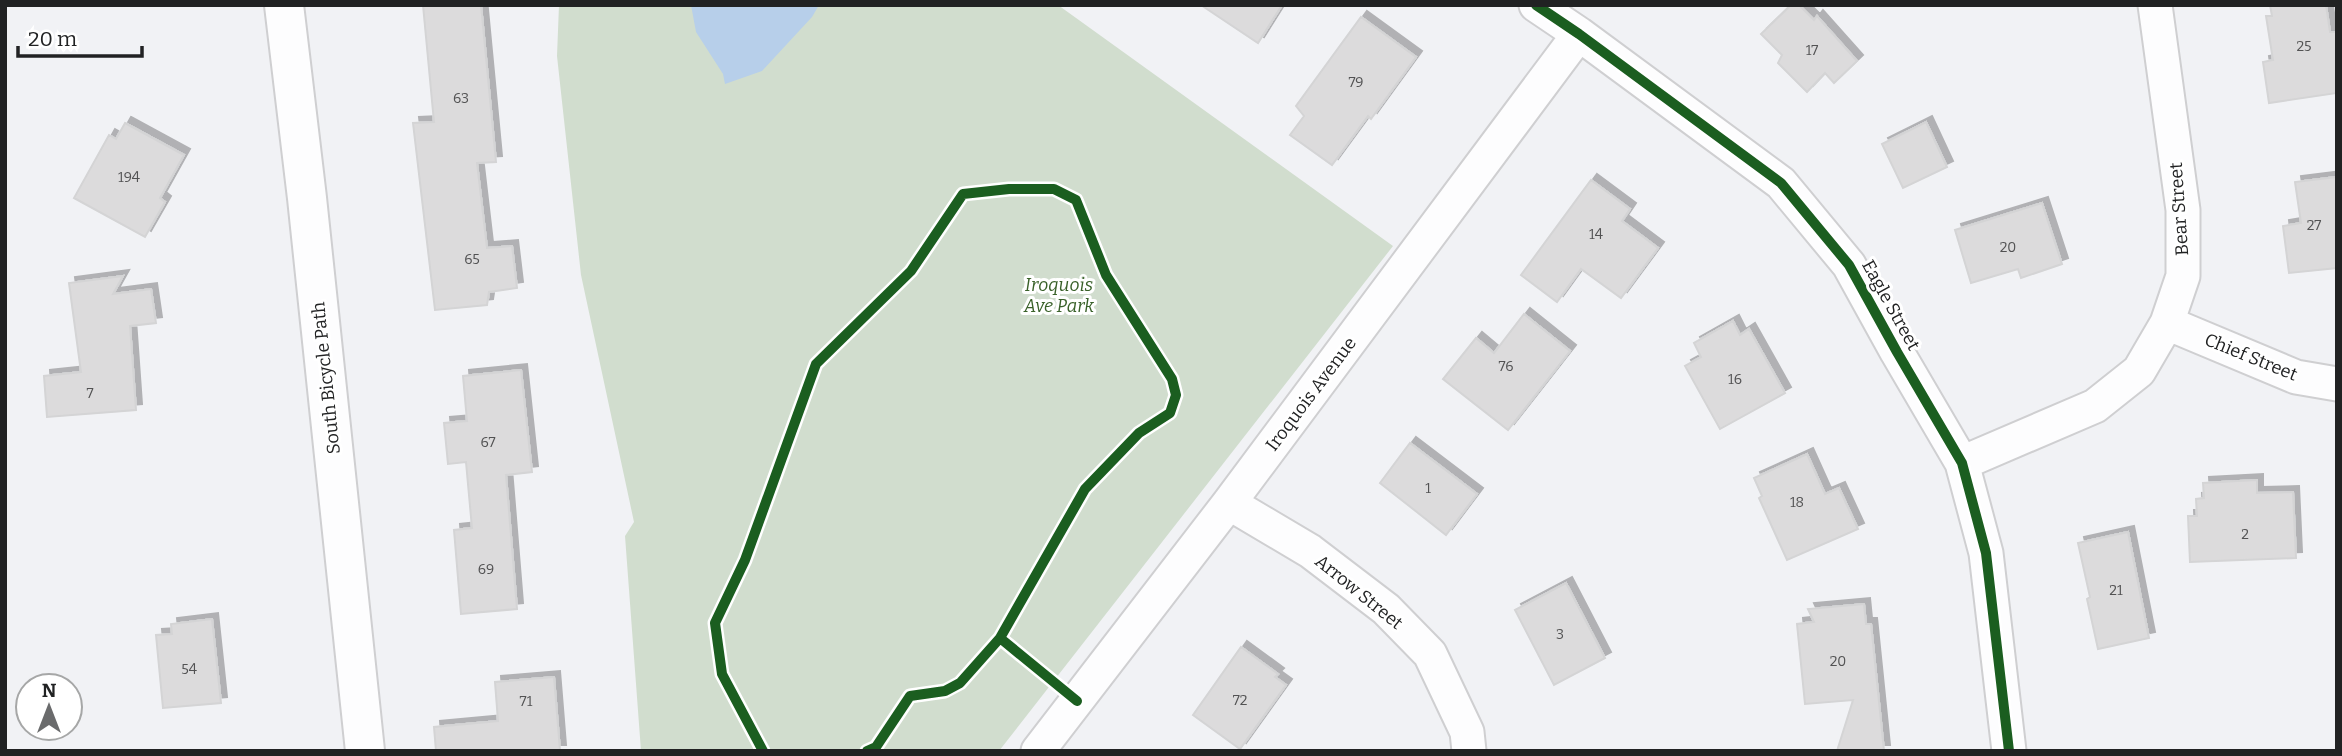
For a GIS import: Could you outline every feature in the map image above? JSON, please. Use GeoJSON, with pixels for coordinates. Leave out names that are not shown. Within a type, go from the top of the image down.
{"type":"FeatureCollection","features":[{"type":"Feature","properties":{"kind":"street","name":"South Bicycle Path"},"geometry":{"type":"LineString","coordinates":[[284,5],[365,751]]}},
{"type":"Feature","properties":{"kind":"street","name":"Eagle Street"},"geometry":{"type":"LineString","coordinates":[[1536,5],[1781,183],[1849,265],[1962,463],[1986,554],[2009,751]]}},
{"type":"Feature","properties":{"kind":"street","name":"Bear Street"},"geometry":{"type":"LineString","coordinates":[[1962,463],[2095,406],[2139,371],[2167,323],[2183,276],[2183,209],[2155,5]]}},
{"type":"Feature","properties":{"kind":"street","name":"Iroquois Avenue"},"geometry":{"type":"LineString","coordinates":[[1038,751],[1229,503],[1579,34]]}},
{"type":"Feature","properties":{"kind":"street","name":"Chief Street"},"geometry":{"type":"LineString","coordinates":[[2167,323],[2296,377],[2337,384]]}},
{"type":"Feature","properties":{"kind":"street","name":"Arrow Street"},"geometry":{"type":"LineString","coordinates":[[1229,503],[1310,551],[1386,609],[1430,654],[1467,732],[1469,751]]}},
{"type":"Feature","properties":{"kind":"green space","name":"Iroquois Ave Park"},"geometry":{"type":"Polygon","coordinates":[[[559,5],[1058,5],[1393,246],[999,751],[641,751],[625,536],[634,522],[581,275],[557,56],[559,5]]]}},
{"type":"Feature","properties":{"kind":"water"},"geometry":{"type":"Polygon","coordinates":[[[691,5],[819,5],[812,17],[762,71],[725,84],[723,74],[696,32],[691,5]]]}},
{"type":"Feature","properties":{"kind":"building"},"geometry":{"type":"Polygon","coordinates":[[[423,5],[481,5],[496,162],[477,163],[487,248],[512,246],[517,288],[489,292],[487,305],[435,310],[413,123],[434,122],[423,5]]]}},
{"type":"Feature","properties":{"kind":"building"},"geometry":{"type":"Polygon","coordinates":[[[1201,5],[1282,5],[1258,43],[1201,5]]]}},
{"type":"Feature","properties":{"kind":"building"},"geometry":{"type":"Polygon","coordinates":[[[1791,5],[1799,5],[1814,20],[1817,16],[1857,61],[1834,83],[1825,73],[1807,92],[1778,63],[1782,55],[1761,34],[1791,5]]]}},
{"type":"Feature","properties":{"kind":"building"},"geometry":{"type":"Polygon","coordinates":[[[2270,5],[2326,5],[2330,32],[2337,32],[2337,93],[2269,103],[2263,62],[2273,60],[2266,16],[2272,16],[2270,5]]]}},
{"type":"Feature","properties":{"kind":"building"},"geometry":{"type":"Polygon","coordinates":[[[1361,17],[1416,57],[1371,119],[1368,116],[1332,165],[1290,135],[1304,116],[1296,106],[1361,17]]]}},
{"type":"Feature","properties":{"kind":"building"},"geometry":{"type":"Polygon","coordinates":[[[1926,122],[1947,167],[1903,188],[1882,144],[1926,122]]]}},
{"type":"Feature","properties":{"kind":"building"},"geometry":{"type":"Polygon","coordinates":[[[125,123],[184,155],[160,198],[165,202],[145,237],[74,198],[109,135],[116,139],[125,123]]]}},
{"type":"Feature","properties":{"kind":"building"},"geometry":{"type":"Polygon","coordinates":[[[2337,177],[2337,268],[2289,273],[2283,226],[2301,223],[2295,182],[2337,177]]]}},
{"type":"Feature","properties":{"kind":"building"},"geometry":{"type":"Polygon","coordinates":[[[1591,180],[1630,209],[1622,221],[1658,248],[1621,298],[1581,269],[1557,302],[1521,275],[1591,180]]]}},
{"type":"Feature","properties":{"kind":"building"},"geometry":{"type":"Polygon","coordinates":[[[2042,203],[2062,264],[2021,278],[2018,269],[1971,283],[1955,230],[2042,203]]]}},
{"type":"Feature","properties":{"kind":"building"},"geometry":{"type":"Polygon","coordinates":[[[123,276],[113,294],[151,289],[156,323],[130,326],[136,410],[47,417],[44,376],[81,372],[69,283],[123,276]]]}},
{"type":"Feature","properties":{"kind":"building"},"geometry":{"type":"Polygon","coordinates":[[[1524,314],[1570,351],[1508,430],[1443,379],[1476,338],[1494,353],[1524,314]]]}},
{"type":"Feature","properties":{"kind":"building"},"geometry":{"type":"Polygon","coordinates":[[[1733,321],[1740,335],[1749,329],[1785,393],[1720,429],[1685,366],[1701,357],[1694,343],[1733,321]]]}},
{"type":"Feature","properties":{"kind":"building"},"geometry":{"type":"Polygon","coordinates":[[[521,370],[532,472],[506,475],[517,609],[461,614],[454,530],[472,528],[466,462],[448,464],[444,423],[467,421],[463,376],[521,370]]]}},
{"type":"Feature","properties":{"kind":"building"},"geometry":{"type":"Polygon","coordinates":[[[1410,443],[1477,494],[1446,535],[1380,483],[1410,443]]]}},
{"type":"Feature","properties":{"kind":"building"},"geometry":{"type":"Polygon","coordinates":[[[1807,454],[1825,494],[1839,488],[1858,529],[1787,560],[1759,498],[1762,496],[1754,478],[1807,454]]]}},
{"type":"Feature","properties":{"kind":"building"},"geometry":{"type":"Polygon","coordinates":[[[2257,480],[2257,493],[2293,492],[2296,558],[2190,562],[2188,516],[2197,516],[2196,499],[2204,498],[2203,483],[2257,480]]]}},
{"type":"Feature","properties":{"kind":"building"},"geometry":{"type":"Polygon","coordinates":[[[2128,532],[2149,638],[2098,649],[2078,543],[2128,532]]]}},
{"type":"Feature","properties":{"kind":"building"},"geometry":{"type":"Polygon","coordinates":[[[1566,583],[1605,658],[1554,685],[1515,610],[1566,583]]]}},
{"type":"Feature","properties":{"kind":"building"},"geometry":{"type":"Polygon","coordinates":[[[1864,604],[1866,624],[1871,624],[1884,751],[1837,751],[1853,700],[1805,704],[1797,624],[1814,622],[1808,609],[1864,604]]]}},
{"type":"Feature","properties":{"kind":"building"},"geometry":{"type":"Polygon","coordinates":[[[212,619],[221,703],[163,708],[156,635],[172,634],[171,624],[212,619]]]}},
{"type":"Feature","properties":{"kind":"building"},"geometry":{"type":"Polygon","coordinates":[[[1241,647],[1278,674],[1275,677],[1286,685],[1240,749],[1193,715],[1241,647]]]}},
{"type":"Feature","properties":{"kind":"building"},"geometry":{"type":"Polygon","coordinates":[[[554,677],[560,751],[436,751],[434,727],[498,721],[495,682],[554,677]]]}},
{"type":"Feature","properties":{"kind":"cycle path"},"geometry":{"type":"LineString","coordinates":[[1536,5],[1781,183],[1849,265],[1962,463],[1986,553],[2009,751]]}},
{"type":"Feature","properties":{"kind":"cycle path"},"geometry":{"type":"LineString","coordinates":[[763,751],[722,674],[715,623],[745,560],[816,364],[911,271],[963,194],[1009,189],[1054,189],[1076,200],[1106,275],[1172,379],[1176,395],[1170,413],[1139,433],[1085,489],[1000,638],[960,683],[945,691],[910,696],[876,747],[867,751]]}},
{"type":"Feature","properties":{"kind":"cycle path"},"geometry":{"type":"LineString","coordinates":[[1000,638],[1077,701]]}}]}
